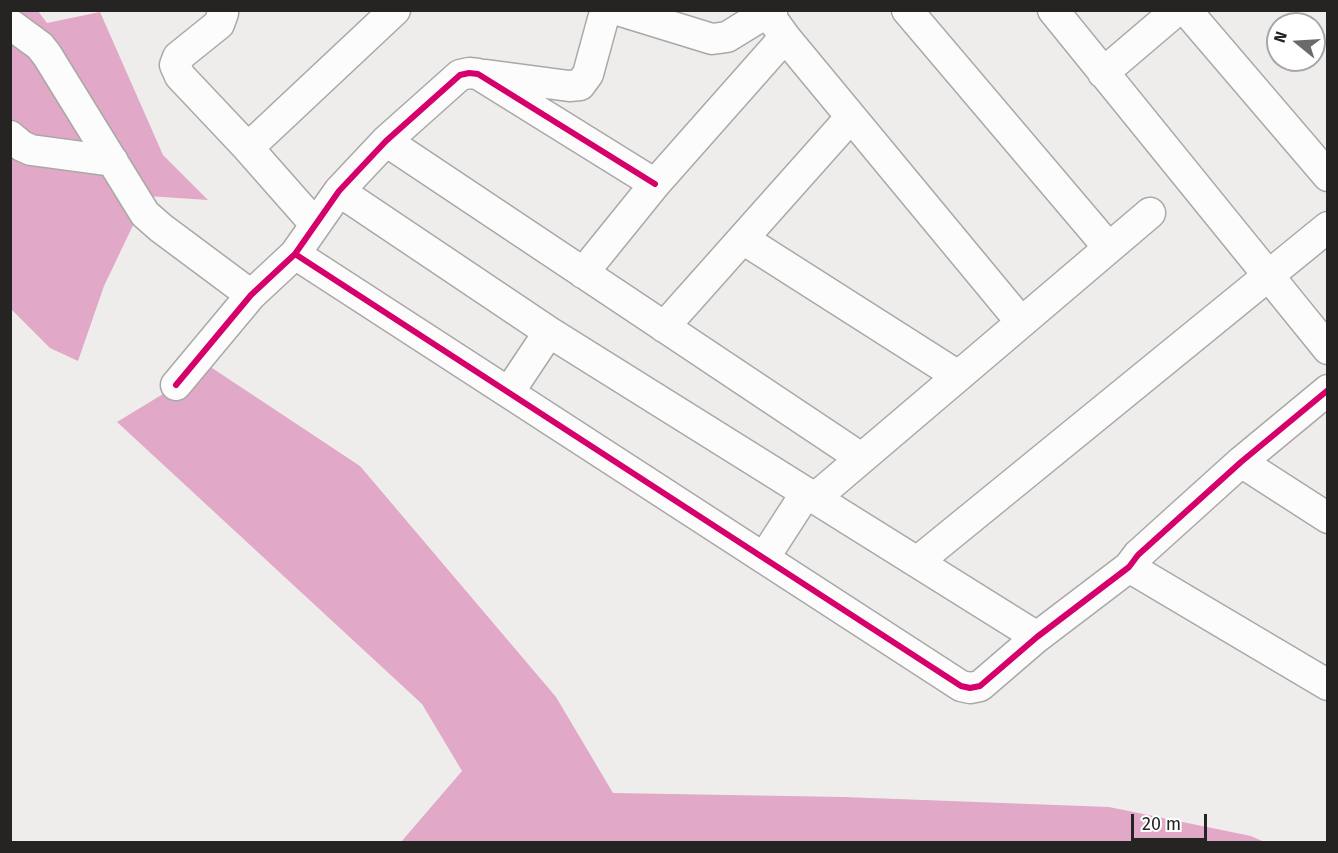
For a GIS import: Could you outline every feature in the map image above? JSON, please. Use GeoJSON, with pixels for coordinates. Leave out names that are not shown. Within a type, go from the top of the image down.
{"type":"FeatureCollection","features":[{"type":"Feature","properties":{"kind":"street"},"geometry":{"type":"LineString","coordinates":[[222,10],[219,24],[178,57],[175,65],[180,76],[315,224]]}},
{"type":"Feature","properties":{"kind":"street"},"geometry":{"type":"LineString","coordinates":[[248,148],[395,10]]}},
{"type":"Feature","properties":{"kind":"street"},"geometry":{"type":"LineString","coordinates":[[176,385],[251,295],[295,254],[339,191],[386,141],[460,75],[469,73],[569,86],[580,85],[588,74],[603,19],[609,10]]}},
{"type":"Feature","properties":{"kind":"street"},"geometry":{"type":"LineString","coordinates":[[614,10],[712,39],[727,37],[771,10],[772,19],[785,37],[1021,322]]}},
{"type":"Feature","properties":{"kind":"street"},"geometry":{"type":"LineString","coordinates":[[908,10],[1109,248]]}},
{"type":"Feature","properties":{"kind":"street"},"geometry":{"type":"LineString","coordinates":[[1053,10],[1328,349]]}},
{"type":"Feature","properties":{"kind":"street"},"geometry":{"type":"LineString","coordinates":[[1103,72],[1177,10]]}},
{"type":"Feature","properties":{"kind":"street"},"geometry":{"type":"LineString","coordinates":[[1186,10],[1328,176]]}},
{"type":"Feature","properties":{"kind":"street"},"geometry":{"type":"LineString","coordinates":[[10,24],[40,46],[47,55],[145,214],[251,295]]}},
{"type":"Feature","properties":{"kind":"street"},"geometry":{"type":"LineString","coordinates":[[583,273],[655,184],[785,37]]}},
{"type":"Feature","properties":{"kind":"street"},"geometry":{"type":"LineString","coordinates":[[477,74],[655,184]]}},
{"type":"Feature","properties":{"kind":"street"},"geometry":{"type":"LineString","coordinates":[[664,327],[850,117]]}},
{"type":"Feature","properties":{"kind":"street"},"geometry":{"type":"LineString","coordinates":[[10,136],[31,150],[113,161]]}},
{"type":"Feature","properties":{"kind":"street"},"geometry":{"type":"LineString","coordinates":[[386,141],[861,458]]}},
{"type":"Feature","properties":{"kind":"street"},"geometry":{"type":"LineString","coordinates":[[339,191],[549,332],[1037,637]]}},
{"type":"Feature","properties":{"kind":"street"},"geometry":{"type":"LineString","coordinates":[[764,558],[811,495],[861,458],[1150,213]]}},
{"type":"Feature","properties":{"kind":"street"},"geometry":{"type":"LineString","coordinates":[[917,562],[1328,227]]}},
{"type":"Feature","properties":{"kind":"street"},"geometry":{"type":"LineString","coordinates":[[743,239],[958,376]]}},
{"type":"Feature","properties":{"kind":"street"},"geometry":{"type":"LineString","coordinates":[[295,254],[961,686],[970,688],[980,686],[1037,637],[1129,567],[1138,555],[1241,462],[1328,390]]}},
{"type":"Feature","properties":{"kind":"street"},"geometry":{"type":"LineString","coordinates":[[509,392],[549,332]]}},
{"type":"Feature","properties":{"kind":"street"},"geometry":{"type":"LineString","coordinates":[[1241,462],[1328,518]]}},
{"type":"Feature","properties":{"kind":"street"},"geometry":{"type":"LineString","coordinates":[[1129,567],[1328,685]]}},
{"type":"Feature","properties":{"kind":"shaded area"},"geometry":{"type":"Polygon","coordinates":[[[10,11],[38,11],[47,23],[100,12],[163,155],[208,200],[147,196],[104,286],[78,361],[50,348],[11,309],[10,11]]]}},
{"type":"Feature","properties":{"kind":"shaded area"},"geometry":{"type":"Polygon","coordinates":[[[209,366],[360,466],[556,697],[613,793],[844,797],[1109,807],[1251,836],[1264,842],[401,842],[462,771],[422,704],[117,422],[209,366]]]}},
{"type":"Feature","properties":{"kind":"cycle path"},"geometry":{"type":"LineString","coordinates":[[176,385],[251,295],[295,254],[339,191],[386,141],[460,75],[478,74],[655,184]]}},
{"type":"Feature","properties":{"kind":"cycle path"},"geometry":{"type":"LineString","coordinates":[[295,254],[961,686],[970,688],[980,686],[1037,637],[1129,567],[1138,555],[1241,462],[1328,390]]}}]}
